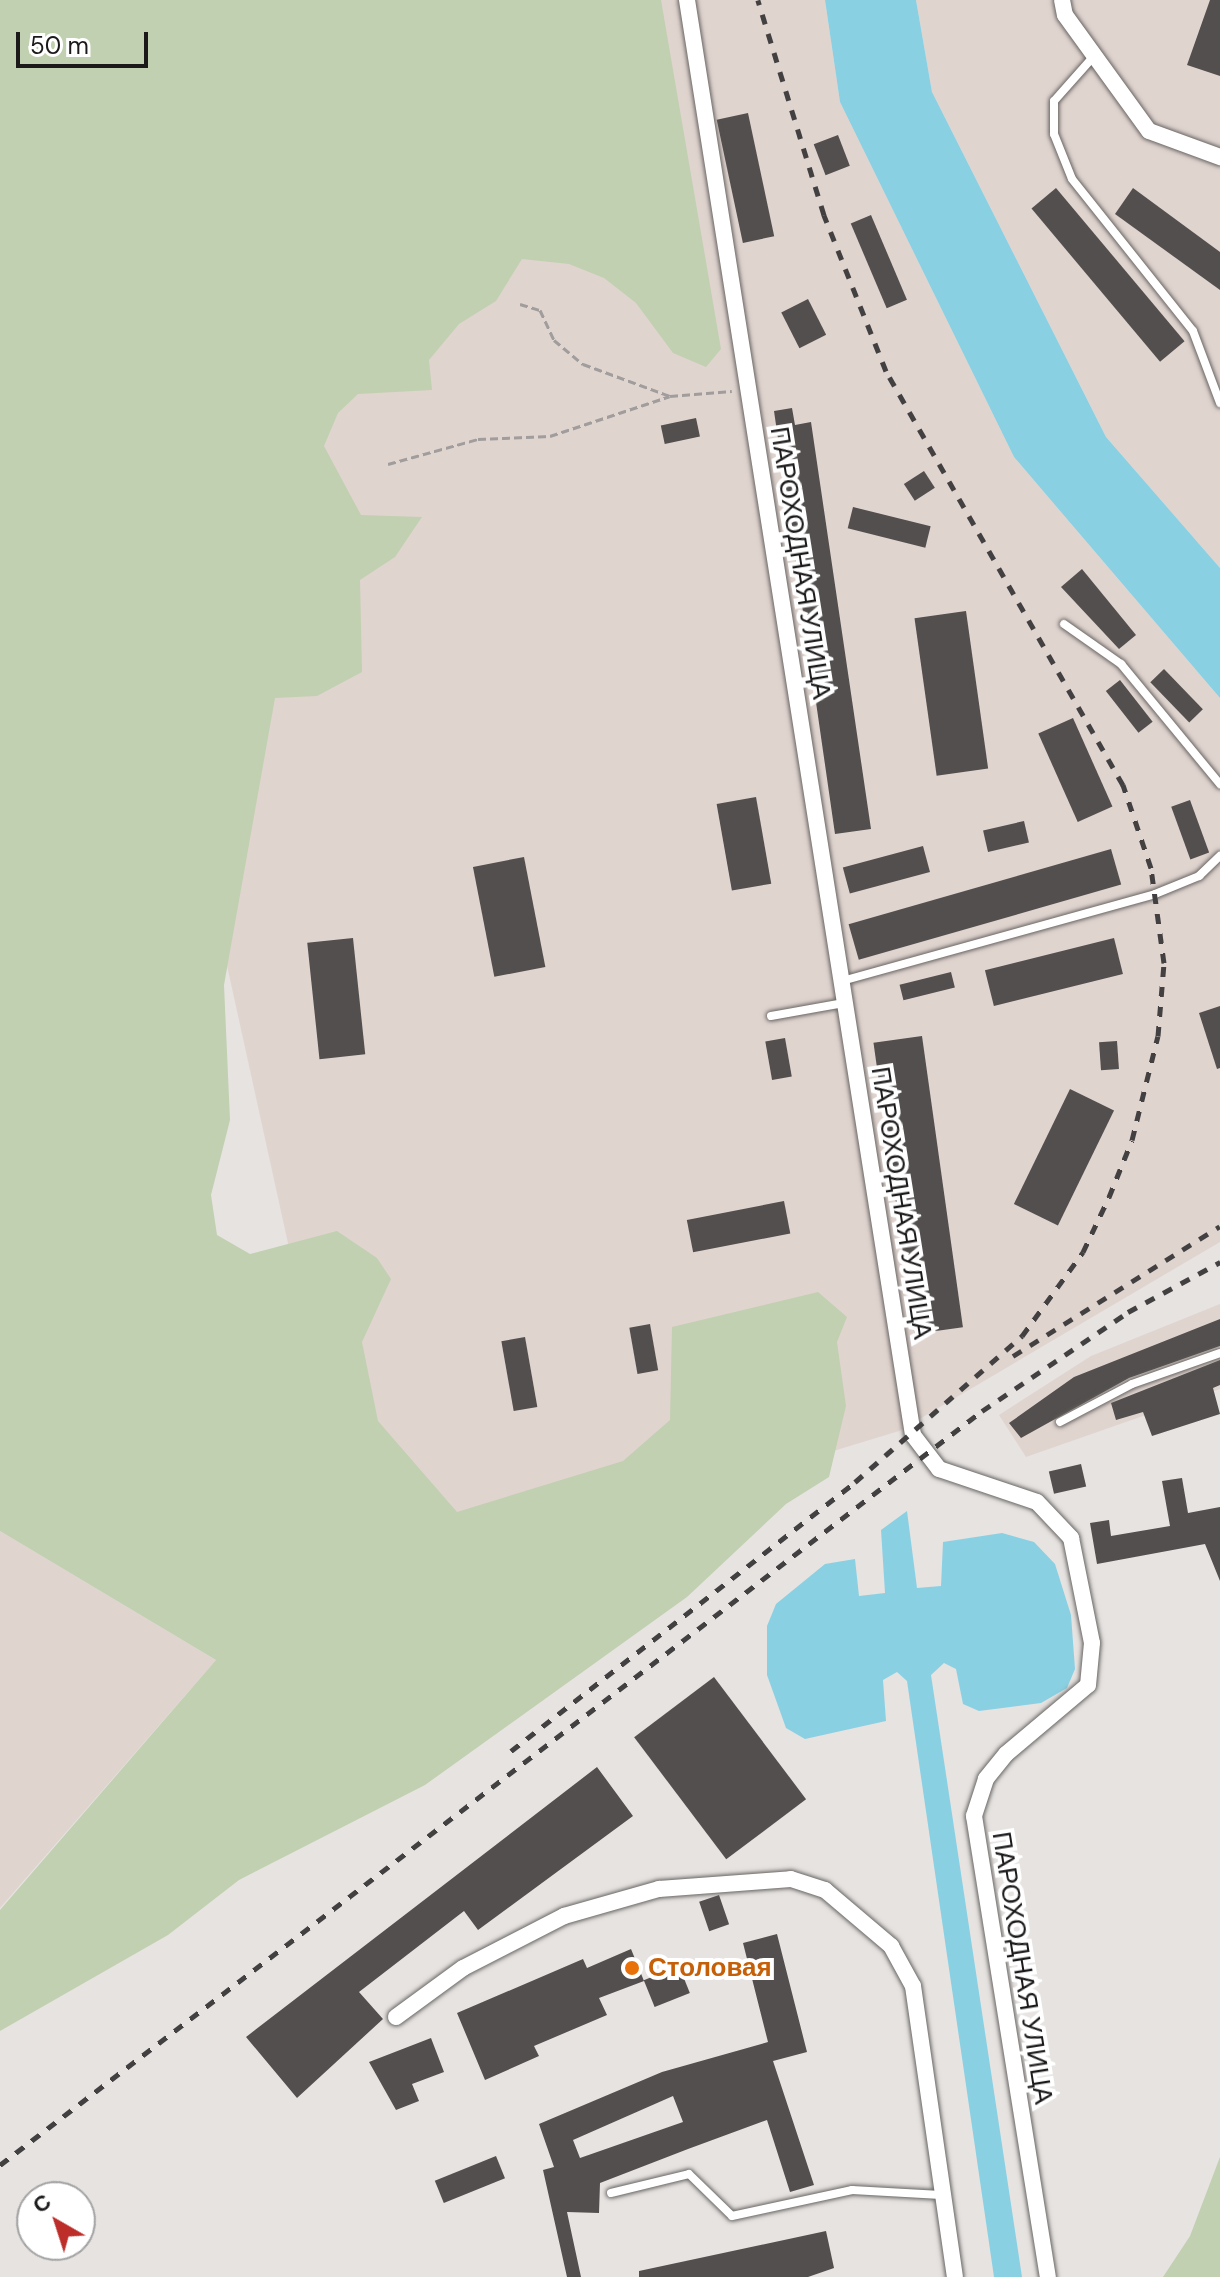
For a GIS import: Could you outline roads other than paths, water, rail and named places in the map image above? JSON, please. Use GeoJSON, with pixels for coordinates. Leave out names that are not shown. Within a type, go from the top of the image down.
{"type":"FeatureCollection","features":[{"type":"Feature","properties":{"kind":"street","name":"ПАРОХОДНАЯ УЛИЦА"},"geometry":{"type":"LineString","coordinates":[[687,0],[913,1435],[939,1469],[1037,1502],[1071,1538],[1092,1643],[1088,1685],[1006,1754],[986,1779],[974,1816],[1048,2277]]}},
{"type":"Feature","properties":{"kind":"street"},"geometry":{"type":"LineString","coordinates":[[1062,0],[1094,56],[1149,131],[1220,157]]}},
{"type":"Feature","properties":{"kind":"street"},"geometry":{"type":"LineString","coordinates":[[396,2017],[463,1968],[564,1916],[659,1889],[791,1879],[825,1890],[891,1946],[913,1986],[955,2277]]}},
{"type":"Feature","properties":{"kind":"lane"},"geometry":{"type":"LineString","coordinates":[[1094,56],[1054,101],[1054,134],[1072,179],[1193,331],[1220,403]]}},
{"type":"Feature","properties":{"kind":"lane"},"geometry":{"type":"LineString","coordinates":[[1064,624],[1121,664],[1220,784]]}},
{"type":"Feature","properties":{"kind":"lane"},"geometry":{"type":"LineString","coordinates":[[842,982],[1155,894],[1199,876],[1220,856]]}},
{"type":"Feature","properties":{"kind":"lane"},"geometry":{"type":"LineString","coordinates":[[771,1016],[845,1003]]}},
{"type":"Feature","properties":{"kind":"lane"},"geometry":{"type":"LineString","coordinates":[[1060,1422],[1132,1384],[1220,1353]]}},
{"type":"Feature","properties":{"kind":"lane"},"geometry":{"type":"LineString","coordinates":[[611,2193],[689,2174],[732,2216],[852,2190],[941,2195]]}},
{"type":"Feature","properties":{"kind":"water"},"geometry":{"type":"Polygon","coordinates":[[[825,0],[916,0],[932,92],[1106,437],[1220,568],[1220,698],[1014,457],[840,102],[825,0]]]}},
{"type":"Feature","properties":{"kind":"water"},"geometry":{"type":"Polygon","coordinates":[[[907,1511],[917,1588],[941,1586],[943,1542],[1002,1533],[1034,1542],[1055,1564],[1071,1615],[1075,1669],[1067,1688],[1041,1703],[979,1711],[963,1704],[956,1669],[944,1663],[931,1675],[1022,2277],[994,2277],[907,1681],[897,1672],[883,1680],[886,1721],[805,1739],[786,1728],[767,1675],[767,1626],[776,1604],[825,1564],[855,1559],[859,1596],[885,1593],[881,1530],[907,1511]]]}},
{"type":"Feature","properties":{"kind":"railway"},"geometry":{"type":"LineString","coordinates":[[511,1751],[855,1482],[1022,1336],[1083,1252],[1109,1197],[1132,1140],[1158,1036],[1164,963],[1151,868],[1123,785],[886,371],[824,215],[758,0]]}},
{"type":"Feature","properties":{"kind":"railway"},"geometry":{"type":"LineString","coordinates":[[1013,1356],[1220,1226]]}},
{"type":"Feature","properties":{"kind":"railway"},"geometry":{"type":"LineString","coordinates":[[0,2165],[982,1411],[1128,1312],[1220,1262]]}},
{"type":"Feature","properties":{"kind":"place","name":"Столовая"},"geometry":{"type":"Point","coordinates":[632,1968]}}]}
